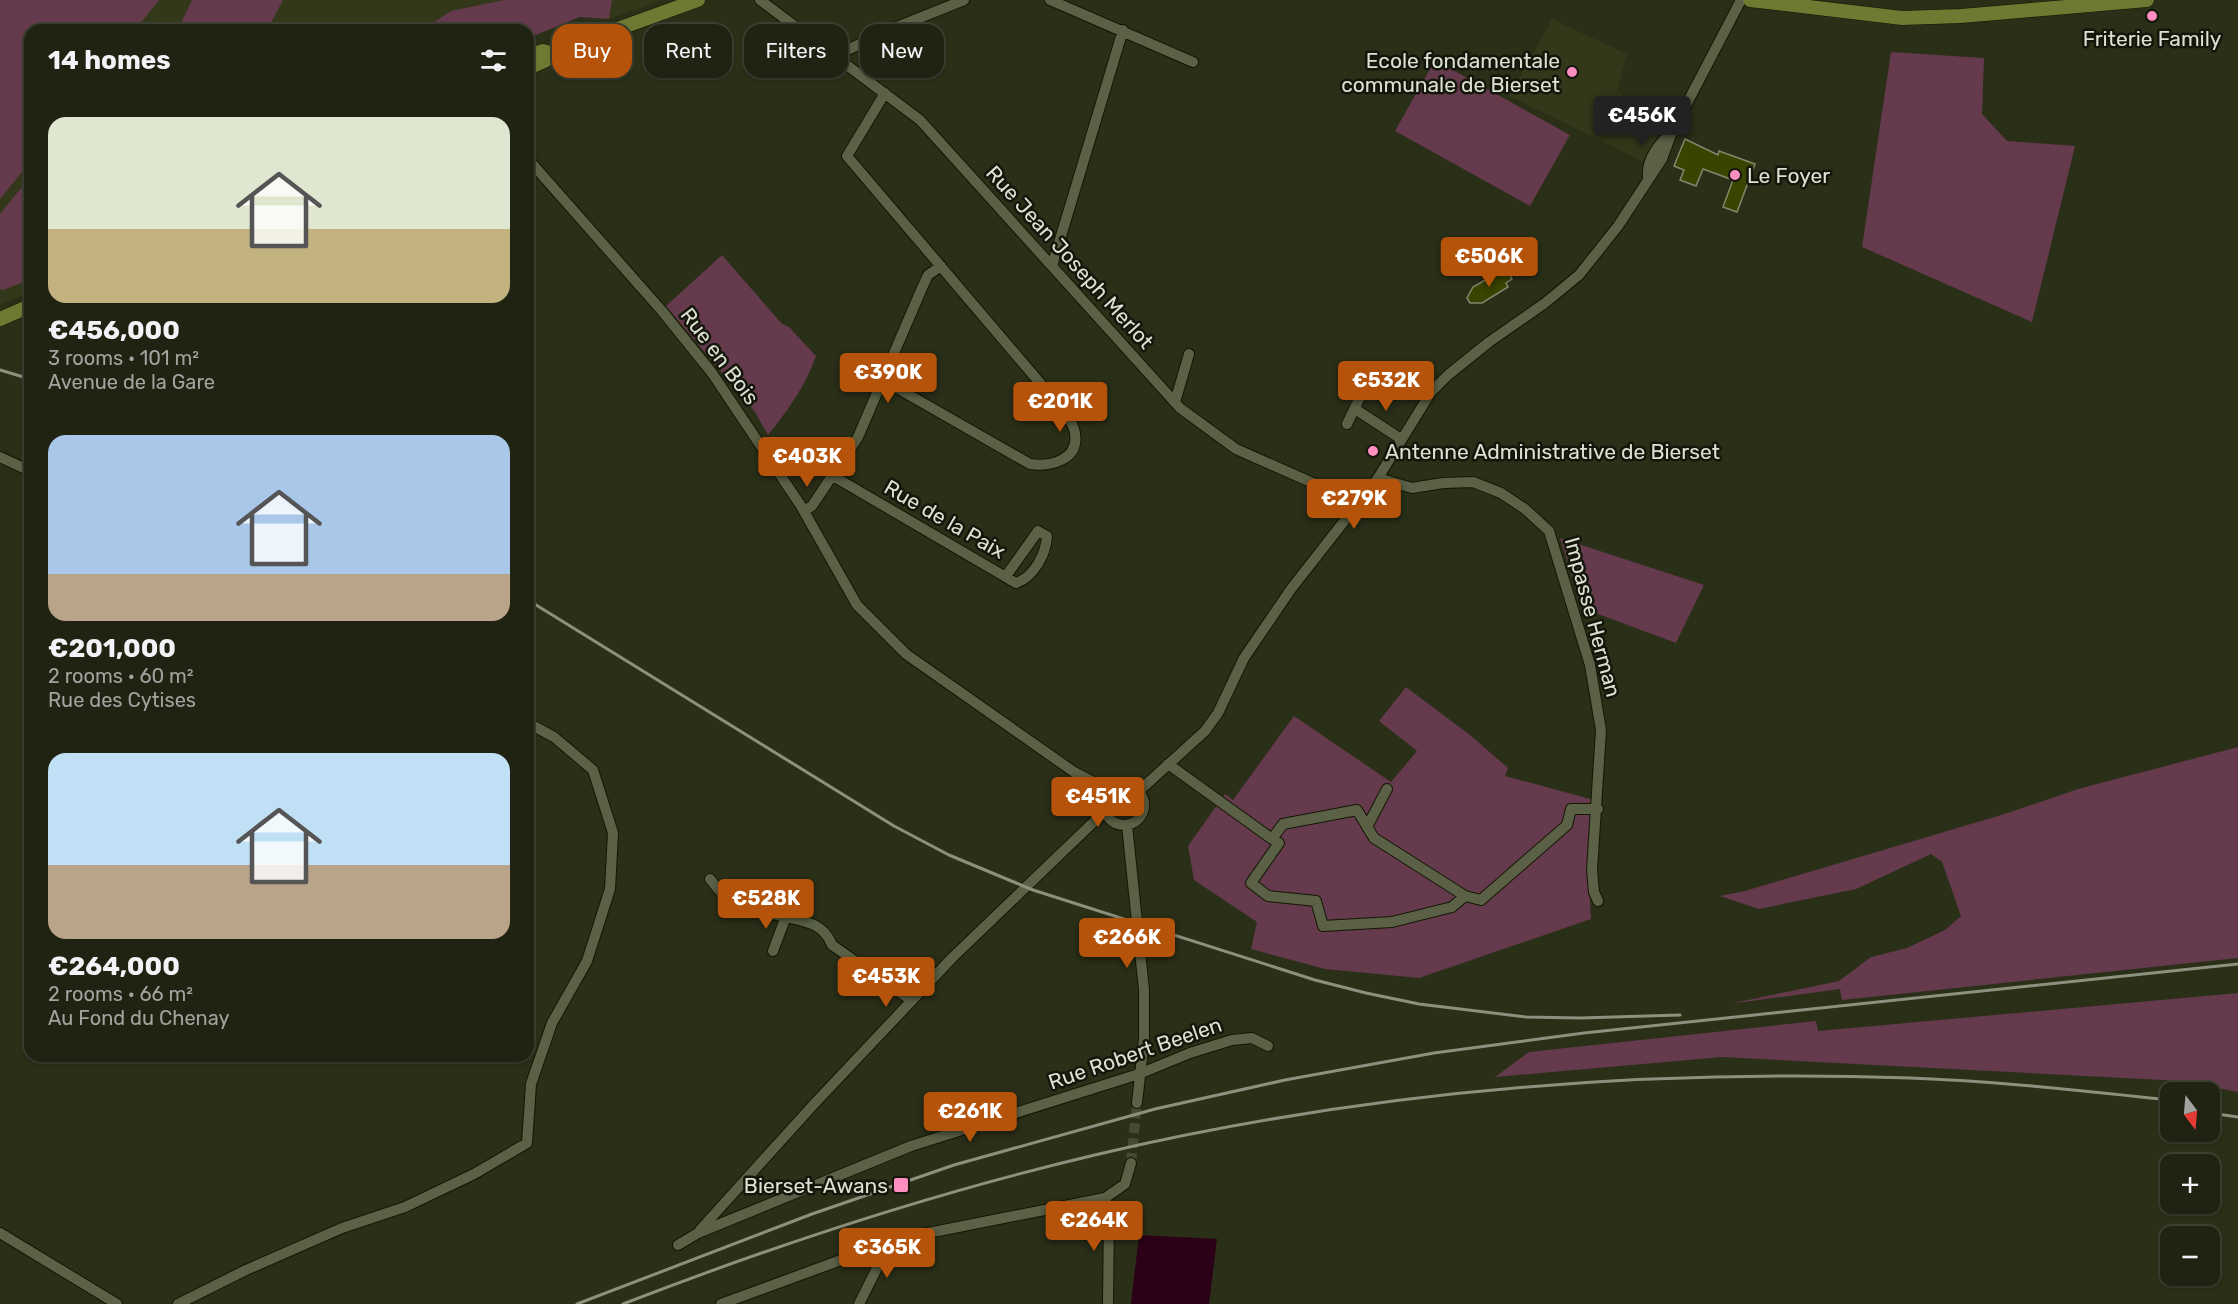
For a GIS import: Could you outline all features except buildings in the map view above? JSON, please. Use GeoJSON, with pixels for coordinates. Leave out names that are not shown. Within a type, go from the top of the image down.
{"type":"FeatureCollection","features":[{"type":"Feature","properties":{"kind":"main road"},"geometry":{"type":"LineString","coordinates":[[534,54],[543,51],[551,53],[698,0]]}},
{"type":"Feature","properties":{"kind":"main road"},"geometry":{"type":"LineString","coordinates":[[1750,0],[1804,3],[1902,18],[1961,16],[2147,0]]}},
{"type":"Feature","properties":{"kind":"main road"},"geometry":{"type":"LineString","coordinates":[[534,65],[546,60],[551,53]]}},
{"type":"Feature","properties":{"kind":"main road"},"geometry":{"type":"LineString","coordinates":[[0,318],[24,308]]}},
{"type":"Feature","properties":{"kind":"street","name":"Rue Jean Joseph Merlot"},"geometry":{"type":"LineString","coordinates":[[760,0],[772,4],[797,24]]}},
{"type":"Feature","properties":{"kind":"street"},"geometry":{"type":"LineString","coordinates":[[848,50],[887,31],[964,0]]}},
{"type":"Feature","properties":{"kind":"street"},"geometry":{"type":"LineString","coordinates":[[1050,0],[1124,30],[1192,62]]}},
{"type":"Feature","properties":{"kind":"street"},"geometry":{"type":"LineString","coordinates":[[1139,791],[1204,731],[1218,713],[1245,658],[1291,589],[1378,478],[1431,392],[1448,375],[1579,275],[1618,226],[1648,177],[1662,159],[1672,132],[1741,0]]}},
{"type":"Feature","properties":{"kind":"street"},"geometry":{"type":"LineString","coordinates":[[1052,266],[1124,30]]}},
{"type":"Feature","properties":{"kind":"street","name":"Rue Jean Joseph Merlot"},"geometry":{"type":"LineString","coordinates":[[848,64],[920,120],[1175,402],[1236,449],[1358,503]]}},
{"type":"Feature","properties":{"kind":"street"},"geometry":{"type":"LineString","coordinates":[[883,380],[1030,464],[1046,466],[1062,461],[1073,448],[1076,435],[1068,416],[847,156],[885,93]]}},
{"type":"Feature","properties":{"kind":"street","name":"Rue en Bois"},"geometry":{"type":"LineString","coordinates":[[534,166],[662,311],[712,374],[804,511],[857,605],[906,654],[1074,772],[1110,790]]}},
{"type":"Feature","properties":{"kind":"street"},"geometry":{"type":"LineString","coordinates":[[804,511],[812,506],[858,437],[928,275],[941,266]]}},
{"type":"Feature","properties":{"kind":"street"},"geometry":{"type":"LineString","coordinates":[[1175,402],[1189,354]]}},
{"type":"Feature","properties":{"kind":"street"},"geometry":{"type":"LineString","coordinates":[[1347,424],[1363,391]]}},
{"type":"Feature","properties":{"kind":"street"},"geometry":{"type":"LineString","coordinates":[[1355,409],[1401,439]]}},
{"type":"Feature","properties":{"kind":"street"},"geometry":{"type":"LineString","coordinates":[[0,457],[24,468]]}},
{"type":"Feature","properties":{"kind":"street","name":"Rue de la Paix"},"geometry":{"type":"LineString","coordinates":[[833,476],[997,574],[1006,576],[1016,583],[1026,580],[1046,550],[1047,536],[1038,531],[1006,576]]}},
{"type":"Feature","properties":{"kind":"street","name":"Impasse Herman"},"geometry":{"type":"LineString","coordinates":[[1378,478],[1412,488],[1443,483],[1473,482],[1501,493],[1525,509],[1549,531],[1590,665],[1601,730],[1598,809],[1592,870],[1594,892],[1598,901]]}},
{"type":"Feature","properties":{"kind":"street"},"geometry":{"type":"LineString","coordinates":[[178,1304],[246,1270],[342,1228],[405,1207],[474,1174],[527,1143],[531,1084],[552,1023],[586,961],[610,889],[613,833],[593,770],[555,737],[534,726]]}},
{"type":"Feature","properties":{"kind":"street"},"geometry":{"type":"LineString","coordinates":[[1167,764],[1279,843],[1251,883],[1268,896],[1317,901],[1323,926],[1392,922],[1452,907],[1465,896]]}},
{"type":"Feature","properties":{"kind":"street"},"geometry":{"type":"LineString","coordinates":[[1127,784],[1139,791],[1144,804],[1143,811],[1135,822],[1127,825],[1115,824],[1104,812],[1104,800],[1110,790],[1118,785],[1127,784]]}},
{"type":"Feature","properties":{"kind":"street"},"geometry":{"type":"LineString","coordinates":[[1367,828],[1388,789]]}},
{"type":"Feature","properties":{"kind":"street"},"geometry":{"type":"LineString","coordinates":[[1272,839],[1283,824],[1357,810],[1374,838],[1465,896],[1481,900],[1567,825],[1571,809],[1598,809]]}},
{"type":"Feature","properties":{"kind":"street"},"geometry":{"type":"LineString","coordinates":[[698,1233],[912,1001],[977,934],[1104,812]]}},
{"type":"Feature","properties":{"kind":"street"},"geometry":{"type":"LineString","coordinates":[[1127,825],[1144,990],[1144,1039],[1137,1103]]}},
{"type":"Feature","properties":{"kind":"street"},"geometry":{"type":"LineString","coordinates":[[710,879],[723,895],[740,904],[810,923],[819,928],[829,937],[832,945],[912,1001]]}},
{"type":"Feature","properties":{"kind":"street"},"geometry":{"type":"LineString","coordinates":[[773,951],[785,918]]}},
{"type":"Feature","properties":{"kind":"street","name":"Rue Robert Beelen"},"geometry":{"type":"LineString","coordinates":[[678,1245],[698,1233],[911,1146],[1139,1074],[1190,1053],[1232,1040],[1252,1038],[1268,1046]]}},
{"type":"Feature","properties":{"kind":"street"},"geometry":{"type":"LineString","coordinates":[[721,1304],[882,1245],[924,1234],[1105,1198],[1125,1184],[1131,1163]]}},
{"type":"Feature","properties":{"kind":"street"},"geometry":{"type":"LineString","coordinates":[[1105,1198],[1109,1212],[1108,1304]]}},
{"type":"Feature","properties":{"kind":"street"},"geometry":{"type":"LineString","coordinates":[[0,1233],[117,1304]]}},
{"type":"Feature","properties":{"kind":"street"},"geometry":{"type":"LineString","coordinates":[[859,1304],[881,1260],[882,1245]]}},
{"type":"Feature","properties":{"kind":"shaded area"},"geometry":{"type":"Polygon","coordinates":[[[0,0],[662,0],[609,19],[580,17],[563,24],[552,24],[552,28],[534,36],[534,24],[24,24],[24,295],[0,305],[0,0]]]}},
{"type":"Feature","properties":{"kind":"shaded area"},"geometry":{"type":"Polygon","coordinates":[[[0,0],[159,0],[140,24],[24,24],[24,169],[0,199],[0,0]]]}},
{"type":"Feature","properties":{"kind":"shaded area"},"geometry":{"type":"Polygon","coordinates":[[[192,0],[283,0],[270,24],[181,24],[192,0]]]}},
{"type":"Feature","properties":{"kind":"shaded area"},"geometry":{"type":"Polygon","coordinates":[[[504,0],[612,0],[609,19],[580,17],[563,24],[552,24],[552,28],[534,36],[534,24],[431,24],[451,11],[504,0]]]}},
{"type":"Feature","properties":{"kind":"shaded area","name":"Ecole fondamentale communale de Bierset"},"geometry":{"type":"Polygon","coordinates":[[[1552,19],[1627,54],[1617,91],[1667,122],[1642,161],[1509,96],[1552,19]]]}},
{"type":"Feature","properties":{"kind":"shaded area"},"geometry":{"type":"Polygon","coordinates":[[[1891,52],[1984,58],[1982,114],[2007,141],[2075,146],[2032,322],[1862,247],[1891,52]]]}},
{"type":"Feature","properties":{"kind":"shaded area"},"geometry":{"type":"Polygon","coordinates":[[[1435,60],[1570,135],[1530,206],[1395,131],[1435,60]]]}},
{"type":"Feature","properties":{"kind":"shaded area"},"geometry":{"type":"Polygon","coordinates":[[[24,184],[24,279],[21,283],[3,290],[0,289],[0,214],[24,184]]]}},
{"type":"Feature","properties":{"kind":"shaded area"},"geometry":{"type":"Polygon","coordinates":[[[722,255],[782,324],[789,327],[816,356],[795,398],[768,435],[755,412],[666,306],[722,255]]]}},
{"type":"Feature","properties":{"kind":"shaded area"},"geometry":{"type":"Polygon","coordinates":[[[1560,538],[1704,585],[1676,643],[1582,608],[1560,538]]]}},
{"type":"Feature","properties":{"kind":"shaded area"},"geometry":{"type":"Polygon","coordinates":[[[1406,687],[1470,735],[1508,768],[1505,776],[1594,800],[1588,861],[1591,919],[1419,978],[1325,969],[1251,949],[1257,922],[1194,880],[1188,846],[1225,794],[1233,800],[1294,716],[1391,782],[1417,751],[1379,721],[1406,687]]]}},
{"type":"Feature","properties":{"kind":"shaded area"},"geometry":{"type":"Polygon","coordinates":[[[2238,747],[2238,958],[1842,1000],[1840,989],[1729,1004],[1839,981],[1871,957],[1907,948],[1945,930],[1961,916],[1942,862],[1931,854],[1856,889],[1759,909],[1720,896],[1745,891],[2008,813],[2078,789],[2238,747]]]}},
{"type":"Feature","properties":{"kind":"shaded area"},"geometry":{"type":"Polygon","coordinates":[[[2238,993],[2238,1092],[2220,1088],[2220,1082],[1722,1057],[1495,1077],[1529,1052],[1816,1021],[1818,1031],[2238,993]]]}},
{"type":"Feature","properties":{"kind":"shaded area"},"geometry":{"type":"Polygon","coordinates":[[[1139,1235],[1217,1239],[1209,1304],[1131,1304],[1139,1235]]]}},
{"type":"Feature","properties":{"kind":"tunnel"},"geometry":{"type":"LineString","coordinates":[[1131,1163],[1137,1103]]}},
{"type":"Feature","properties":{"kind":"railway"},"geometry":{"type":"LineString","coordinates":[[0,370],[24,377]]}},
{"type":"Feature","properties":{"kind":"railway"},"geometry":{"type":"LineString","coordinates":[[534,604],[894,826],[949,855],[1033,890],[1315,980],[1419,1004],[1526,1017],[1680,1015]]}},
{"type":"Feature","properties":{"kind":"railway"},"geometry":{"type":"LineString","coordinates":[[577,1304],[812,1214],[954,1165],[1155,1109],[1285,1080],[1434,1053],[1584,1033],[2238,964]]}},
{"type":"Feature","properties":{"kind":"railway"},"geometry":{"type":"LineString","coordinates":[[623,1304],[799,1240],[918,1202],[1038,1169],[1199,1133],[1400,1100],[1502,1089],[1604,1082],[1706,1077],[1808,1076],[1975,1081],[2160,1099]]}},
{"type":"Feature","properties":{"kind":"railway"},"geometry":{"type":"LineString","coordinates":[[2220,1114],[2238,1117]]}},
{"type":"Feature","properties":{"kind":"place","name":"Friterie Family"},"geometry":{"type":"Point","coordinates":[2152,16]}},
{"type":"Feature","properties":{"kind":"place","name":"Ecole fondamentale communale de Bierset"},"geometry":{"type":"Point","coordinates":[1572,72]}},
{"type":"Feature","properties":{"kind":"place","name":"Le Foyer"},"geometry":{"type":"Point","coordinates":[1735,175]}},
{"type":"Feature","properties":{"kind":"place","name":"Antenne Administrative de Bierset"},"geometry":{"type":"Point","coordinates":[1373,451]}},
{"type":"Feature","properties":{"kind":"place","name":"Bierset-Awans"},"geometry":{"type":"Point","coordinates":[901,1185]}}]}
